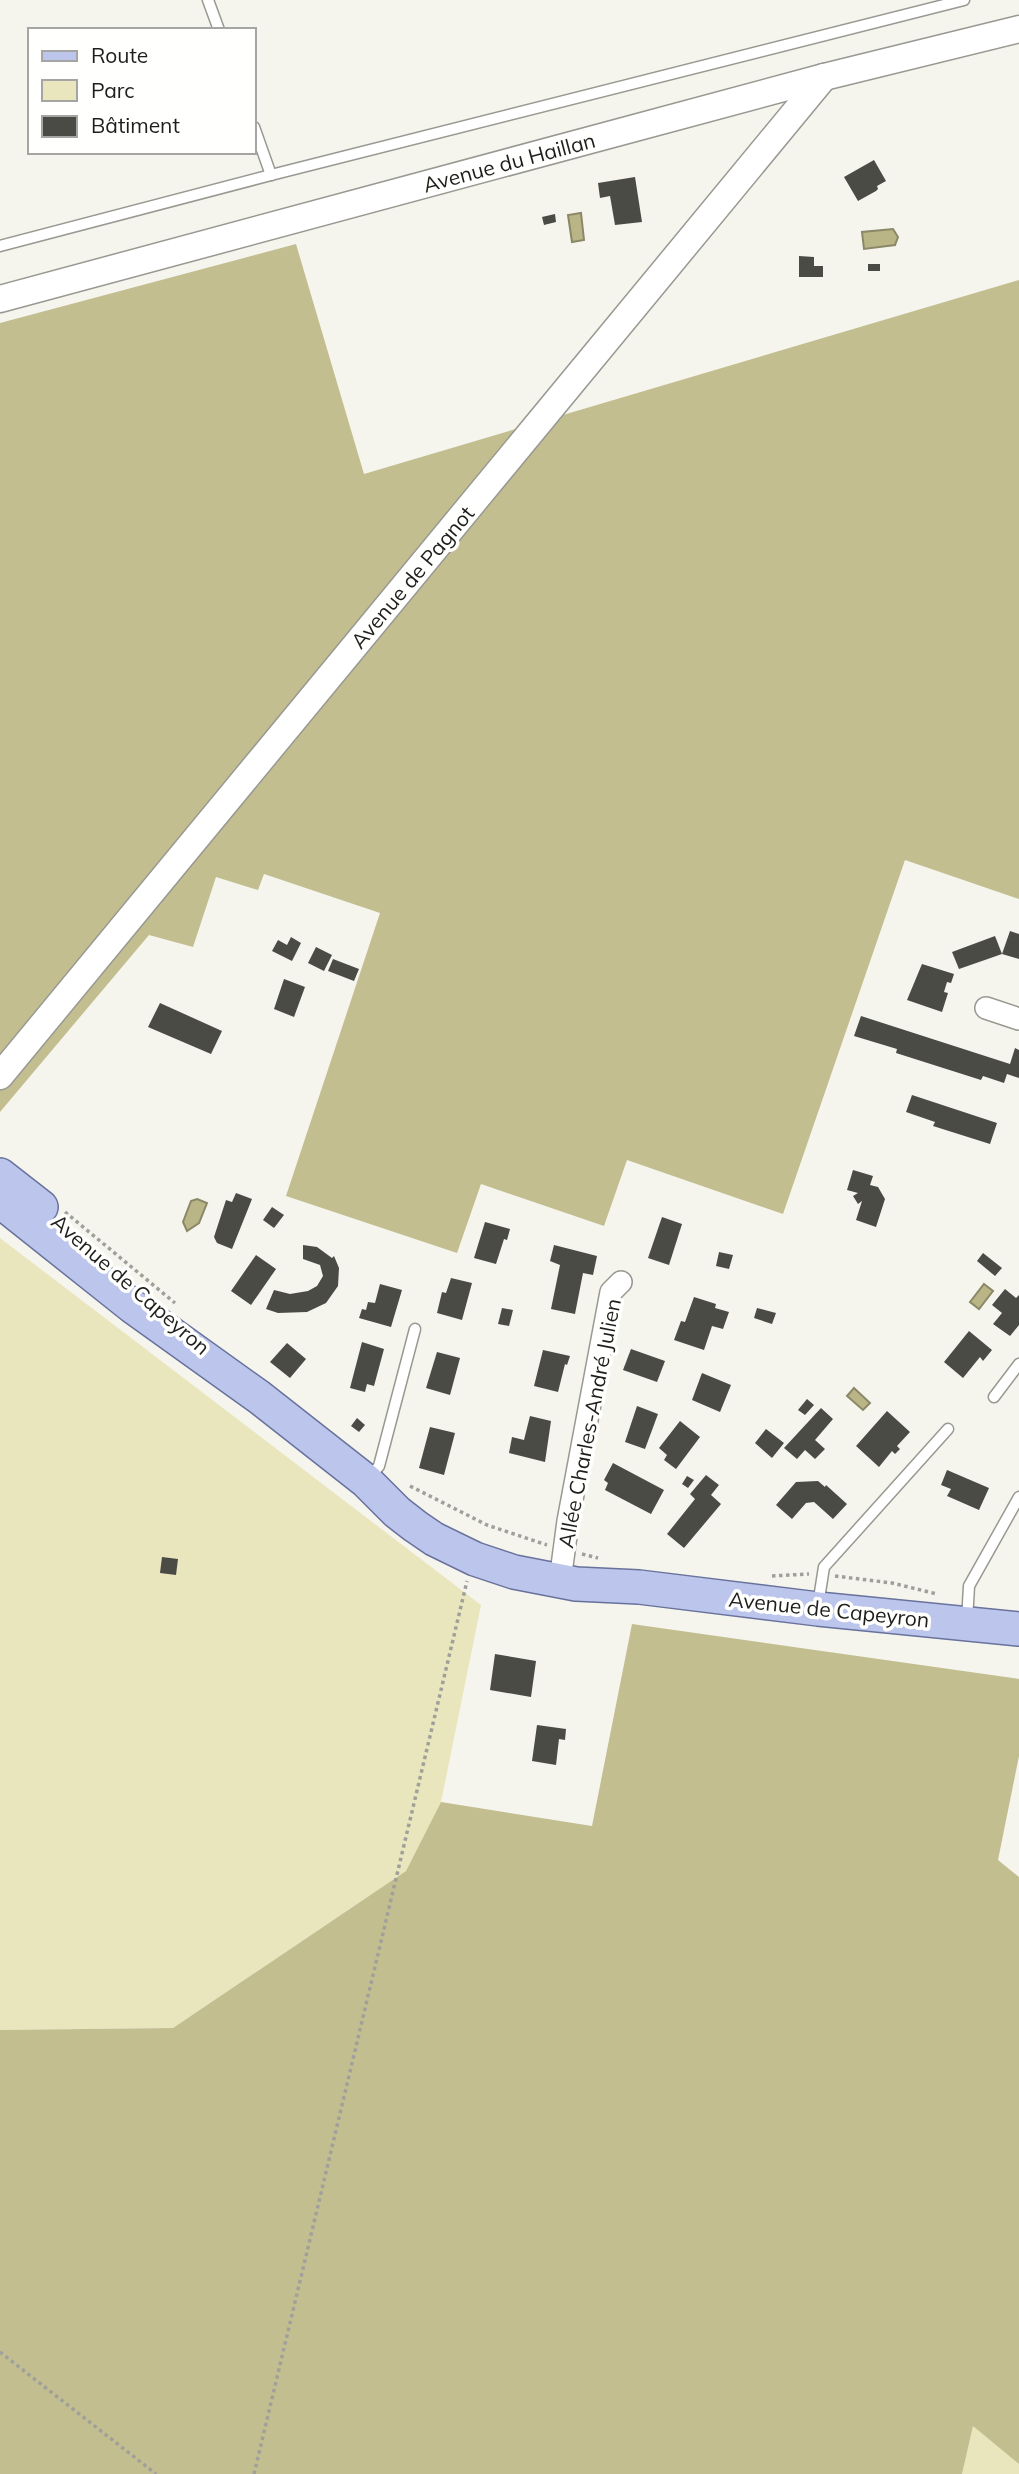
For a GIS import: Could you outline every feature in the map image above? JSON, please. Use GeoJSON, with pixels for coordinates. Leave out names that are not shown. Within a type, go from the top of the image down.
{"type":"FeatureCollection","features":[{"type":"Feature","properties":{"kind":"main road","name":"Avenue de Capeyron"},"geometry":{"type":"LineString","coordinates":[[0,1175],[145,1293],[260,1397]]}},
{"type":"Feature","properties":{"kind":"main road","name":"Avenue de Capeyron"},"geometry":{"type":"LineString","coordinates":[[0,1201],[132,1306],[260,1397],[366,1481],[415,1526],[434,1539],[475,1559],[545,1579],[597,1586],[639,1587],[818,1609],[1019,1629]]}},
{"type":"Feature","properties":{"kind":"main road","name":"Avenue de Capeyron"},"geometry":{"type":"LineString","coordinates":[[366,1481],[483,1538],[562,1566],[639,1587]]}},
{"type":"Feature","properties":{"kind":"street","name":"Avenue du Haillan"},"geometry":{"type":"LineString","coordinates":[[0,299],[824,77],[1019,29]]}},
{"type":"Feature","properties":{"kind":"street","name":"Avenue de Pagnot"},"geometry":{"type":"LineString","coordinates":[[0,1076],[824,77]]}},
{"type":"Feature","properties":{"kind":"street"},"geometry":{"type":"LineString","coordinates":[[986,1008],[1019,1019]]}},
{"type":"Feature","properties":{"kind":"street","name":"Allée Charles-André Julien"},"geometry":{"type":"LineString","coordinates":[[562,1566],[611,1292],[621,1282]]}},
{"type":"Feature","properties":{"kind":"lane"},"geometry":{"type":"LineString","coordinates":[[208,0],[218,28]]}},
{"type":"Feature","properties":{"kind":"lane"},"geometry":{"type":"LineString","coordinates":[[0,246],[964,0]]}},
{"type":"Feature","properties":{"kind":"lane"},"geometry":{"type":"LineString","coordinates":[[256,133],[271,175]]}},
{"type":"Feature","properties":{"kind":"lane"},"geometry":{"type":"LineString","coordinates":[[366,1481],[379,1466],[415,1329]]}},
{"type":"Feature","properties":{"kind":"lane"},"geometry":{"type":"LineString","coordinates":[[994,1397],[1019,1364]]}},
{"type":"Feature","properties":{"kind":"lane"},"geometry":{"type":"LineString","coordinates":[[818,1609],[824,1567],[948,1429]]}},
{"type":"Feature","properties":{"kind":"lane"},"geometry":{"type":"LineString","coordinates":[[967,1623],[969,1586],[1019,1497]]}},
{"type":"Feature","properties":{"kind":"path"},"geometry":{"type":"LineString","coordinates":[[254,2474],[467,1582],[475,1559]]}},
{"type":"Feature","properties":{"kind":"path"},"geometry":{"type":"LineString","coordinates":[[0,2352],[156,2474]]}},
{"type":"Feature","properties":{"kind":"green space"},"geometry":{"type":"Polygon","coordinates":[[[0,1238],[481,1605],[441,1802],[406,1871],[173,2028],[0,2030],[0,1238]]]}},
{"type":"Feature","properties":{"kind":"green space"},"geometry":{"type":"Polygon","coordinates":[[[973,2425],[1019,2464],[1019,2474],[962,2474],[973,2425]]]}},
{"type":"Feature","properties":{"kind":"shaded area"},"geometry":{"type":"Polygon","coordinates":[[[581,213],[584,240],[572,242],[568,215],[581,213]]]}},
{"type":"Feature","properties":{"kind":"shaded area"},"geometry":{"type":"Polygon","coordinates":[[[893,229],[898,237],[895,245],[864,249],[862,232],[893,229]]]}},
{"type":"Feature","properties":{"kind":"shaded area"},"geometry":{"type":"Polygon","coordinates":[[[296,244],[364,474],[1019,280],[1019,899],[905,860],[783,1214],[627,1160],[604,1226],[481,1184],[457,1253],[286,1196],[380,913],[264,874],[258,890],[216,877],[193,947],[149,935],[0,1112],[0,323],[296,244]]]}},
{"type":"Feature","properties":{"kind":"shaded area"},"geometry":{"type":"Polygon","coordinates":[[[197,1199],[207,1203],[199,1223],[187,1231],[183,1222],[191,1201],[197,1199]]]}},
{"type":"Feature","properties":{"kind":"shaded area"},"geometry":{"type":"Polygon","coordinates":[[[984,1284],[993,1291],[979,1309],[970,1302],[984,1284]]]}},
{"type":"Feature","properties":{"kind":"shaded area"},"geometry":{"type":"Polygon","coordinates":[[[854,1388],[870,1403],[863,1410],[847,1396],[854,1388]]]}},
{"type":"Feature","properties":{"kind":"shaded area"},"geometry":{"type":"Polygon","coordinates":[[[632,1624],[1019,1679],[1019,1756],[998,1860],[1019,1877],[1019,2464],[973,2426],[962,2474],[0,2474],[0,2030],[173,2028],[406,1871],[441,1802],[592,1826],[632,1624]]]}},
{"type":"Feature","properties":{"kind":"building"},"geometry":{"type":"Polygon","coordinates":[[[874,160],[886,181],[877,186],[876,191],[858,201],[844,177],[874,160]]]}},
{"type":"Feature","properties":{"kind":"building"},"geometry":{"type":"Polygon","coordinates":[[[635,177],[642,222],[615,225],[610,196],[600,198],[598,183],[635,177]]]}},
{"type":"Feature","properties":{"kind":"building"},"geometry":{"type":"Polygon","coordinates":[[[555,214],[556,222],[544,225],[542,217],[555,214]]]}},
{"type":"Feature","properties":{"kind":"building"},"geometry":{"type":"Polygon","coordinates":[[[799,256],[814,257],[814,266],[823,266],[823,277],[799,277],[799,256]]]}},
{"type":"Feature","properties":{"kind":"building"},"geometry":{"type":"Polygon","coordinates":[[[868,264],[880,264],[880,271],[868,271],[868,264]]]}},
{"type":"Feature","properties":{"kind":"building"},"geometry":{"type":"Polygon","coordinates":[[[1010,931],[1019,934],[1019,959],[1002,954],[1010,931]]]}},
{"type":"Feature","properties":{"kind":"building"},"geometry":{"type":"Polygon","coordinates":[[[995,936],[1002,954],[959,969],[952,952],[995,936]]]}},
{"type":"Feature","properties":{"kind":"building"},"geometry":{"type":"Polygon","coordinates":[[[291,937],[301,943],[292,961],[272,951],[278,940],[287,945],[291,937]]]}},
{"type":"Feature","properties":{"kind":"building"},"geometry":{"type":"Polygon","coordinates":[[[316,947],[332,955],[324,971],[308,963],[316,947]]]}},
{"type":"Feature","properties":{"kind":"building"},"geometry":{"type":"Polygon","coordinates":[[[333,959],[359,969],[354,981],[328,971],[333,959]]]}},
{"type":"Feature","properties":{"kind":"building"},"geometry":{"type":"Polygon","coordinates":[[[922,964],[954,974],[951,983],[947,982],[944,992],[948,993],[942,1012],[907,1000],[922,964]]]}},
{"type":"Feature","properties":{"kind":"building"},"geometry":{"type":"Polygon","coordinates":[[[284,979],[305,987],[294,1017],[274,1009],[284,979]]]}},
{"type":"Feature","properties":{"kind":"building"},"geometry":{"type":"Polygon","coordinates":[[[160,1003],[222,1031],[211,1054],[148,1027],[160,1003]]]}},
{"type":"Feature","properties":{"kind":"building"},"geometry":{"type":"Polygon","coordinates":[[[861,1016],[1010,1064],[1015,1048],[1019,1050],[1019,1078],[1007,1074],[1004,1083],[983,1076],[981,1080],[896,1053],[897,1049],[854,1036],[861,1016]]]}},
{"type":"Feature","properties":{"kind":"building"},"geometry":{"type":"Polygon","coordinates":[[[912,1095],[997,1123],[990,1144],[933,1126],[935,1122],[906,1112],[912,1095]]]}},
{"type":"Feature","properties":{"kind":"building"},"geometry":{"type":"Polygon","coordinates":[[[853,1170],[873,1176],[870,1185],[878,1187],[885,1199],[876,1227],[856,1220],[862,1201],[858,1204],[853,1196],[858,1193],[847,1190],[853,1170]]]}},
{"type":"Feature","properties":{"kind":"building"},"geometry":{"type":"Polygon","coordinates":[[[236,1193],[252,1199],[232,1249],[217,1243],[214,1237],[226,1200],[232,1202],[236,1193]]]}},
{"type":"Feature","properties":{"kind":"building"},"geometry":{"type":"Polygon","coordinates":[[[272,1207],[284,1215],[274,1228],[263,1220],[272,1207]]]}},
{"type":"Feature","properties":{"kind":"building"},"geometry":{"type":"Polygon","coordinates":[[[662,1217],[682,1224],[669,1265],[648,1258],[662,1217]]]}},
{"type":"Feature","properties":{"kind":"building"},"geometry":{"type":"Polygon","coordinates":[[[485,1222],[510,1229],[496,1264],[474,1258],[485,1222]]]}},
{"type":"Feature","properties":{"kind":"building"},"geometry":{"type":"Polygon","coordinates":[[[303,1245],[317,1247],[332,1258],[334,1256],[339,1268],[338,1286],[326,1303],[307,1312],[278,1313],[266,1309],[274,1290],[290,1294],[308,1291],[317,1286],[323,1276],[320,1265],[303,1259],[303,1245]]]}},
{"type":"Feature","properties":{"kind":"building"},"geometry":{"type":"Polygon","coordinates":[[[554,1245],[597,1256],[593,1275],[583,1273],[575,1314],[551,1309],[560,1265],[550,1261],[554,1245]]]}},
{"type":"Feature","properties":{"kind":"building"},"geometry":{"type":"Polygon","coordinates":[[[719,1252],[733,1255],[729,1269],[716,1266],[719,1252]]]}},
{"type":"Feature","properties":{"kind":"building"},"geometry":{"type":"Polygon","coordinates":[[[983,1253],[1002,1268],[995,1276],[977,1261],[983,1253]]]}},
{"type":"Feature","properties":{"kind":"building"},"geometry":{"type":"Polygon","coordinates":[[[256,1255],[276,1269],[251,1305],[231,1291],[256,1255]]]}},
{"type":"Feature","properties":{"kind":"building"},"geometry":{"type":"Polygon","coordinates":[[[451,1278],[472,1283],[462,1320],[437,1313],[442,1292],[446,1293],[451,1278]]]}},
{"type":"Feature","properties":{"kind":"building"},"geometry":{"type":"Polygon","coordinates":[[[380,1284],[402,1290],[391,1327],[359,1318],[362,1309],[366,1310],[368,1302],[375,1303],[380,1284]]]}},
{"type":"Feature","properties":{"kind":"building"},"geometry":{"type":"Polygon","coordinates":[[[1005,1289],[1016,1298],[1019,1295],[1019,1325],[1010,1336],[993,1324],[1002,1313],[992,1305],[1005,1289]]]}},
{"type":"Feature","properties":{"kind":"building"},"geometry":{"type":"Polygon","coordinates":[[[694,1297],[716,1304],[715,1308],[729,1312],[723,1329],[712,1326],[704,1350],[674,1340],[681,1321],[685,1322],[694,1297]]]}},
{"type":"Feature","properties":{"kind":"building"},"geometry":{"type":"Polygon","coordinates":[[[502,1308],[513,1310],[509,1326],[498,1324],[502,1308]]]}},
{"type":"Feature","properties":{"kind":"building"},"geometry":{"type":"Polygon","coordinates":[[[757,1308],[776,1313],[772,1324],[754,1318],[757,1308]]]}},
{"type":"Feature","properties":{"kind":"building"},"geometry":{"type":"Polygon","coordinates":[[[969,1331],[992,1350],[983,1361],[980,1357],[963,1378],[944,1362],[969,1331]]]}},
{"type":"Feature","properties":{"kind":"building"},"geometry":{"type":"Polygon","coordinates":[[[362,1342],[384,1349],[374,1386],[367,1384],[365,1392],[350,1388],[362,1342]]]}},
{"type":"Feature","properties":{"kind":"building"},"geometry":{"type":"Polygon","coordinates":[[[287,1343],[306,1359],[290,1378],[270,1362],[287,1343]]]}},
{"type":"Feature","properties":{"kind":"building"},"geometry":{"type":"Polygon","coordinates":[[[631,1349],[665,1361],[657,1382],[623,1370],[631,1349]]]}},
{"type":"Feature","properties":{"kind":"building"},"geometry":{"type":"Polygon","coordinates":[[[543,1350],[570,1356],[567,1365],[565,1364],[558,1392],[534,1386],[543,1350]]]}},
{"type":"Feature","properties":{"kind":"building"},"geometry":{"type":"Polygon","coordinates":[[[437,1352],[460,1358],[450,1395],[426,1388],[437,1352]]]}},
{"type":"Feature","properties":{"kind":"building"},"geometry":{"type":"Polygon","coordinates":[[[702,1373],[731,1385],[720,1412],[692,1400],[702,1373]]]}},
{"type":"Feature","properties":{"kind":"building"},"geometry":{"type":"Polygon","coordinates":[[[807,1399],[814,1405],[805,1415],[798,1410],[807,1399]]]}},
{"type":"Feature","properties":{"kind":"building"},"geometry":{"type":"Polygon","coordinates":[[[637,1406],[658,1414],[645,1449],[625,1442],[637,1406]]]}},
{"type":"Feature","properties":{"kind":"building"},"geometry":{"type":"Polygon","coordinates":[[[821,1408],[833,1419],[815,1440],[825,1449],[815,1459],[805,1450],[797,1459],[784,1448],[821,1408]]]}},
{"type":"Feature","properties":{"kind":"building"},"geometry":{"type":"Polygon","coordinates":[[[887,1411],[910,1432],[897,1446],[900,1449],[895,1454],[892,1451],[879,1467],[856,1446],[887,1411]]]}},
{"type":"Feature","properties":{"kind":"building"},"geometry":{"type":"Polygon","coordinates":[[[530,1416],[551,1421],[545,1462],[509,1453],[512,1437],[524,1440],[530,1416]]]}},
{"type":"Feature","properties":{"kind":"building"},"geometry":{"type":"Polygon","coordinates":[[[357,1418],[365,1425],[359,1432],[351,1426],[357,1418]]]}},
{"type":"Feature","properties":{"kind":"building"},"geometry":{"type":"Polygon","coordinates":[[[680,1421],[700,1437],[676,1469],[664,1460],[667,1455],[659,1448],[680,1421]]]}},
{"type":"Feature","properties":{"kind":"building"},"geometry":{"type":"Polygon","coordinates":[[[430,1427],[455,1433],[444,1475],[419,1468],[430,1427]]]}},
{"type":"Feature","properties":{"kind":"building"},"geometry":{"type":"Polygon","coordinates":[[[766,1429],[784,1443],[772,1458],[755,1443],[766,1429]]]}},
{"type":"Feature","properties":{"kind":"building"},"geometry":{"type":"Polygon","coordinates":[[[613,1463],[664,1490],[651,1514],[605,1490],[608,1483],[604,1480],[613,1463]]]}},
{"type":"Feature","properties":{"kind":"building"},"geometry":{"type":"Polygon","coordinates":[[[947,1470],[989,1488],[979,1510],[947,1496],[951,1489],[941,1485],[947,1470]]]}},
{"type":"Feature","properties":{"kind":"building"},"geometry":{"type":"Polygon","coordinates":[[[706,1475],[719,1485],[711,1495],[721,1504],[684,1548],[667,1534],[695,1499],[690,1494],[706,1475]]]}},
{"type":"Feature","properties":{"kind":"building"},"geometry":{"type":"Polygon","coordinates":[[[687,1476],[694,1480],[688,1488],[682,1484],[687,1476]]]}},
{"type":"Feature","properties":{"kind":"building"},"geometry":{"type":"Polygon","coordinates":[[[818,1481],[847,1504],[833,1519],[814,1502],[806,1503],[792,1519],[776,1505],[796,1482],[818,1481]]]}},
{"type":"Feature","properties":{"kind":"building"},"geometry":{"type":"Polygon","coordinates":[[[162,1557],[178,1559],[176,1575],[160,1573],[162,1557]]]}},
{"type":"Feature","properties":{"kind":"building"},"geometry":{"type":"Polygon","coordinates":[[[495,1654],[536,1661],[531,1697],[490,1690],[495,1654]]]}},
{"type":"Feature","properties":{"kind":"building"},"geometry":{"type":"Polygon","coordinates":[[[537,1725],[566,1729],[565,1740],[559,1739],[556,1765],[532,1761],[537,1725]]]}}]}
